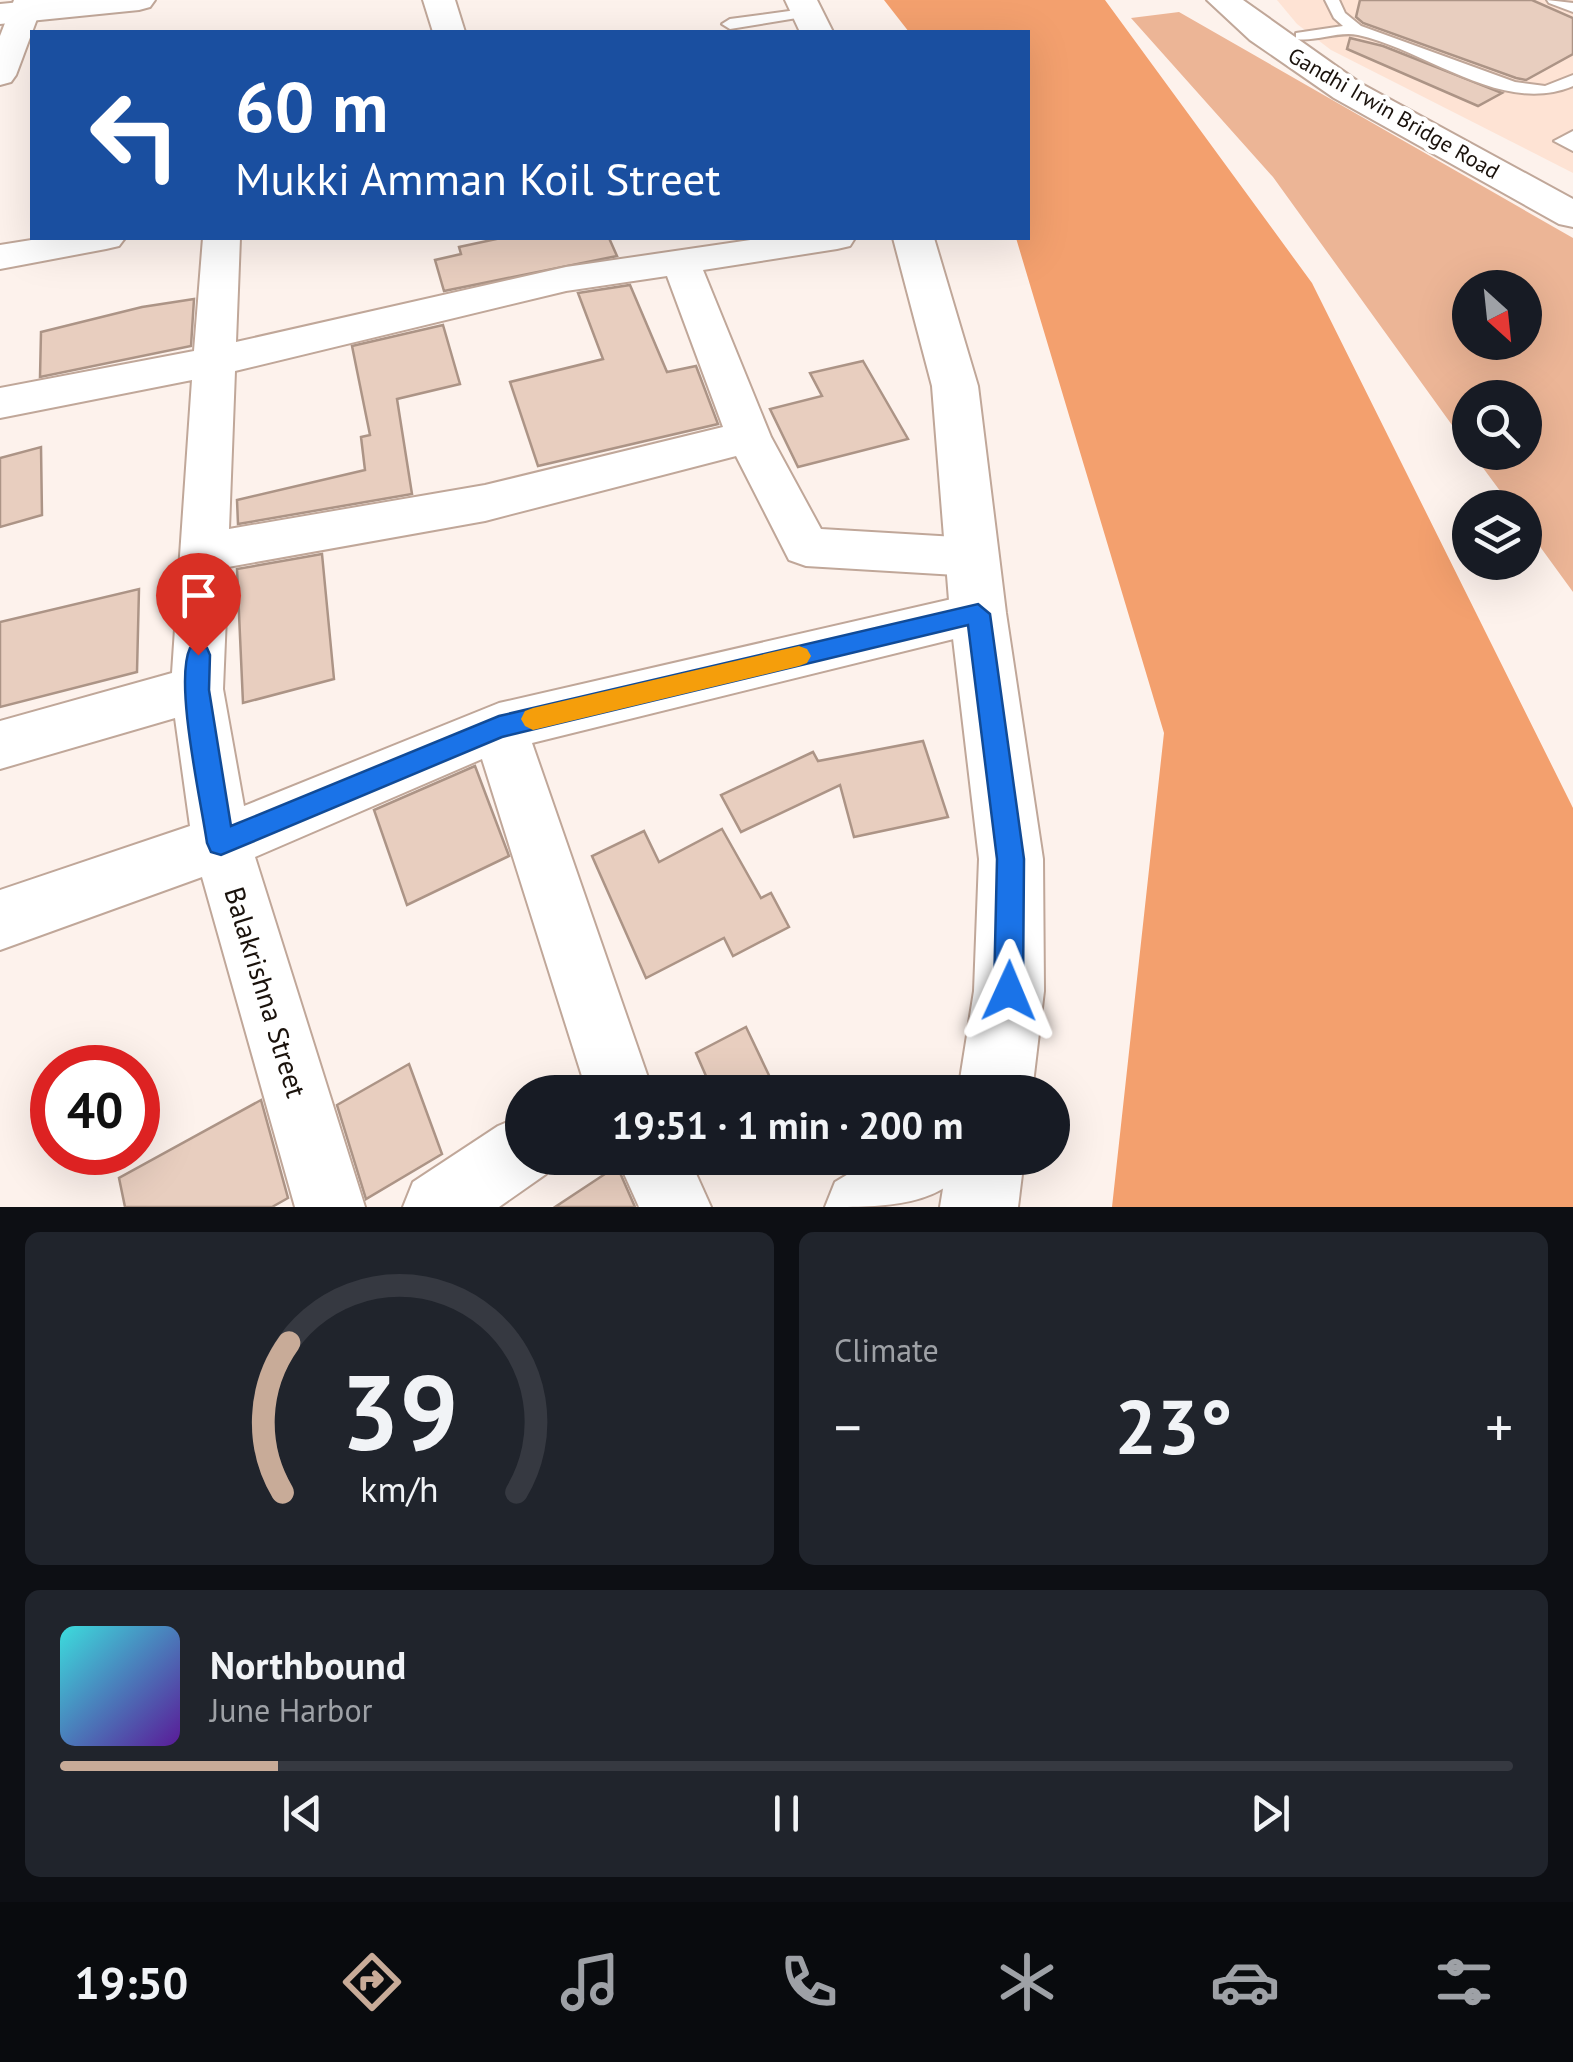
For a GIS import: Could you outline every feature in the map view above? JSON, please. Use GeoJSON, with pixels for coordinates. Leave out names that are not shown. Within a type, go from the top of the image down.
{"type":"FeatureCollection","features":[{"type":"Feature","properties":{"kind":"main road"},"geometry":{"type":"LineString","coordinates":[[17,8],[138,0]]}},
{"type":"Feature","properties":{"kind":"main road"},"geometry":{"type":"LineString","coordinates":[[439,0],[448,30]]}},
{"type":"Feature","properties":{"kind":"main road","name":"Gandhi Irwin Bridge Road"},"geometry":{"type":"LineString","coordinates":[[1223,0],[1263,34],[1344,87],[1573,215]]}},
{"type":"Feature","properties":{"kind":"main road","name":"Gandhi Irwin Bridge Road"},"geometry":{"type":"LineString","coordinates":[[1258,0],[1300,36],[1390,89],[1573,184]]}},
{"type":"Feature","properties":{"kind":"main road"},"geometry":{"type":"LineString","coordinates":[[914,240],[955,386],[978,614],[1011,859],[1009,991],[997,1075]]}},
{"type":"Feature","properties":{"kind":"main road"},"geometry":{"type":"LineString","coordinates":[[979,1207],[984,1175]]}},
{"type":"Feature","properties":{"kind":"street"},"geometry":{"type":"LineString","coordinates":[[0,75],[17,8]]}},
{"type":"Feature","properties":{"kind":"street"},"geometry":{"type":"LineString","coordinates":[[0,84],[30,80]]}},
{"type":"Feature","properties":{"kind":"street"},"geometry":{"type":"LineString","coordinates":[[0,257],[95,240]]}},
{"type":"Feature","properties":{"kind":"street","name":"Balakrishna Street"},"geometry":{"type":"LineString","coordinates":[[221,240],[197,690],[221,843],[330,1207]]}},
{"type":"Feature","properties":{"kind":"street"},"geometry":{"type":"LineString","coordinates":[[0,403],[212,362],[560,266],[680,260],[822,240]]}},
{"type":"Feature","properties":{"kind":"street"},"geometry":{"type":"LineString","coordinates":[[680,260],[749,437],[806,547],[973,557]]}},
{"type":"Feature","properties":{"kind":"street"},"geometry":{"type":"LineString","coordinates":[[204,552],[485,503],[749,437]]}},
{"type":"Feature","properties":{"kind":"street"},"geometry":{"type":"LineString","coordinates":[[0,920],[221,843],[499,727],[978,614]]}},
{"type":"Feature","properties":{"kind":"street"},"geometry":{"type":"LineString","coordinates":[[0,745],[197,690]]}},
{"type":"Feature","properties":{"kind":"street"},"geometry":{"type":"LineString","coordinates":[[499,727],[610,1075]]}},
{"type":"Feature","properties":{"kind":"street"},"geometry":{"type":"LineString","coordinates":[[438,1207],[505,1162]]}},
{"type":"Feature","properties":{"kind":"street"},"geometry":{"type":"LineString","coordinates":[[660,1175],[676,1207]]}},
{"type":"Feature","properties":{"kind":"street"},"geometry":{"type":"LineString","coordinates":[[860,1207],[911,1175]]}},
{"type":"Feature","properties":{"kind":"lane"},"geometry":{"type":"LineString","coordinates":[[1332,0],[1339,15],[1356,29],[1512,87],[1547,91],[1573,80]]}},
{"type":"Feature","properties":{"kind":"lane"},"geometry":{"type":"LineString","coordinates":[[1554,0],[1573,8]]}},
{"type":"Feature","properties":{"kind":"lane"},"geometry":{"type":"LineString","coordinates":[[730,24],[807,15]]}},
{"type":"Feature","properties":{"kind":"lane"},"geometry":{"type":"LineString","coordinates":[[1300,36],[1356,29]]}},
{"type":"Feature","properties":{"kind":"lane"},"geometry":{"type":"LineString","coordinates":[[1573,136],[1563,141],[1573,146]]}},
{"type":"Feature","properties":{"kind":"shaded area"},"geometry":{"type":"Polygon","coordinates":[[[884,0],[1105,0],[1312,283],[1452,565],[1452,580],[1460,580],[1573,808],[1573,1207],[1112,1207],[1164,733],[1017,240],[1030,240],[1030,30],[907,30],[884,0]]]}},
{"type":"Feature","properties":{"kind":"shaded area"},"geometry":{"type":"Polygon","coordinates":[[[1277,0],[1573,0],[1573,173],[1331,50],[1297,24],[1277,0]]]}},
{"type":"Feature","properties":{"kind":"shaded area"},"geometry":{"type":"Polygon","coordinates":[[[1179,12],[1573,238],[1573,592],[1542,549],[1542,490],[1499,490],[1485,470],[1542,470],[1542,380],[1452,380],[1452,425],[1273,177],[1131,18],[1179,12]]]}},
{"type":"Feature","properties":{"kind":"building"},"geometry":{"type":"Polygon","coordinates":[[[1360,0],[1532,0],[1573,18],[1573,54],[1526,80],[1516,78],[1363,23],[1356,17],[1360,0]]]}},
{"type":"Feature","properties":{"kind":"building"},"geometry":{"type":"Polygon","coordinates":[[[1350,38],[1383,46],[1502,93],[1478,106],[1347,49],[1350,38]]]}},
{"type":"Feature","properties":{"kind":"building"},"geometry":{"type":"Polygon","coordinates":[[[492,240],[610,240],[617,256],[444,291],[435,260],[461,254],[459,247],[492,240]]]}},
{"type":"Feature","properties":{"kind":"building"},"geometry":{"type":"Polygon","coordinates":[[[630,285],[667,372],[696,366],[718,424],[538,466],[510,382],[603,359],[578,293],[630,285]]]}},
{"type":"Feature","properties":{"kind":"building"},"geometry":{"type":"Polygon","coordinates":[[[194,299],[191,346],[40,377],[41,332],[142,307],[194,299]]]}},
{"type":"Feature","properties":{"kind":"building"},"geometry":{"type":"Polygon","coordinates":[[[443,325],[460,384],[397,399],[412,494],[238,524],[237,500],[365,470],[361,437],[370,435],[352,346],[443,325]]]}},
{"type":"Feature","properties":{"kind":"building"},"geometry":{"type":"Polygon","coordinates":[[[863,361],[908,439],[798,467],[770,409],[822,396],[810,373],[863,361]]]}},
{"type":"Feature","properties":{"kind":"building"},"geometry":{"type":"Polygon","coordinates":[[[41,447],[42,515],[0,527],[0,458],[41,447]]]}},
{"type":"Feature","properties":{"kind":"building"},"geometry":{"type":"Polygon","coordinates":[[[322,554],[334,679],[243,703],[237,569],[322,554]]]}},
{"type":"Feature","properties":{"kind":"building"},"geometry":{"type":"Polygon","coordinates":[[[139,589],[137,672],[0,707],[0,622],[139,589]]]}},
{"type":"Feature","properties":{"kind":"building"},"geometry":{"type":"Polygon","coordinates":[[[923,741],[948,817],[854,837],[840,785],[741,832],[721,795],[813,752],[818,761],[923,741]]]}},
{"type":"Feature","properties":{"kind":"building"},"geometry":{"type":"Polygon","coordinates":[[[475,766],[509,856],[407,905],[374,810],[475,766]]]}},
{"type":"Feature","properties":{"kind":"building"},"geometry":{"type":"Polygon","coordinates":[[[722,829],[761,898],[771,893],[789,927],[733,956],[724,938],[646,978],[592,856],[644,831],[659,862],[722,829]]]}},
{"type":"Feature","properties":{"kind":"building"},"geometry":{"type":"Polygon","coordinates":[[[746,1027],[769,1075],[706,1075],[696,1053],[746,1027]]]}},
{"type":"Feature","properties":{"kind":"building"},"geometry":{"type":"Polygon","coordinates":[[[409,1064],[442,1154],[366,1199],[337,1105],[409,1064]]]}},
{"type":"Feature","properties":{"kind":"building"},"geometry":{"type":"Polygon","coordinates":[[[261,1100],[288,1198],[272,1207],[125,1207],[119,1178],[160,1175],[160,1155],[261,1100]]]}},
{"type":"Feature","properties":{"kind":"building"},"geometry":{"type":"Polygon","coordinates":[[[603,1175],[621,1175],[635,1207],[555,1207],[603,1175]]]}},
{"type":"Feature","properties":{"kind":"slow traffic"},"geometry":{"type":"LineString","coordinates":[[533,719],[799,656]]}},
{"type":"Feature","properties":{"kind":"route"},"geometry":{"type":"LineString","coordinates":[[198,655],[197,690],[221,843],[499,727],[978,614],[1011,859],[1009,991]]}}]}
